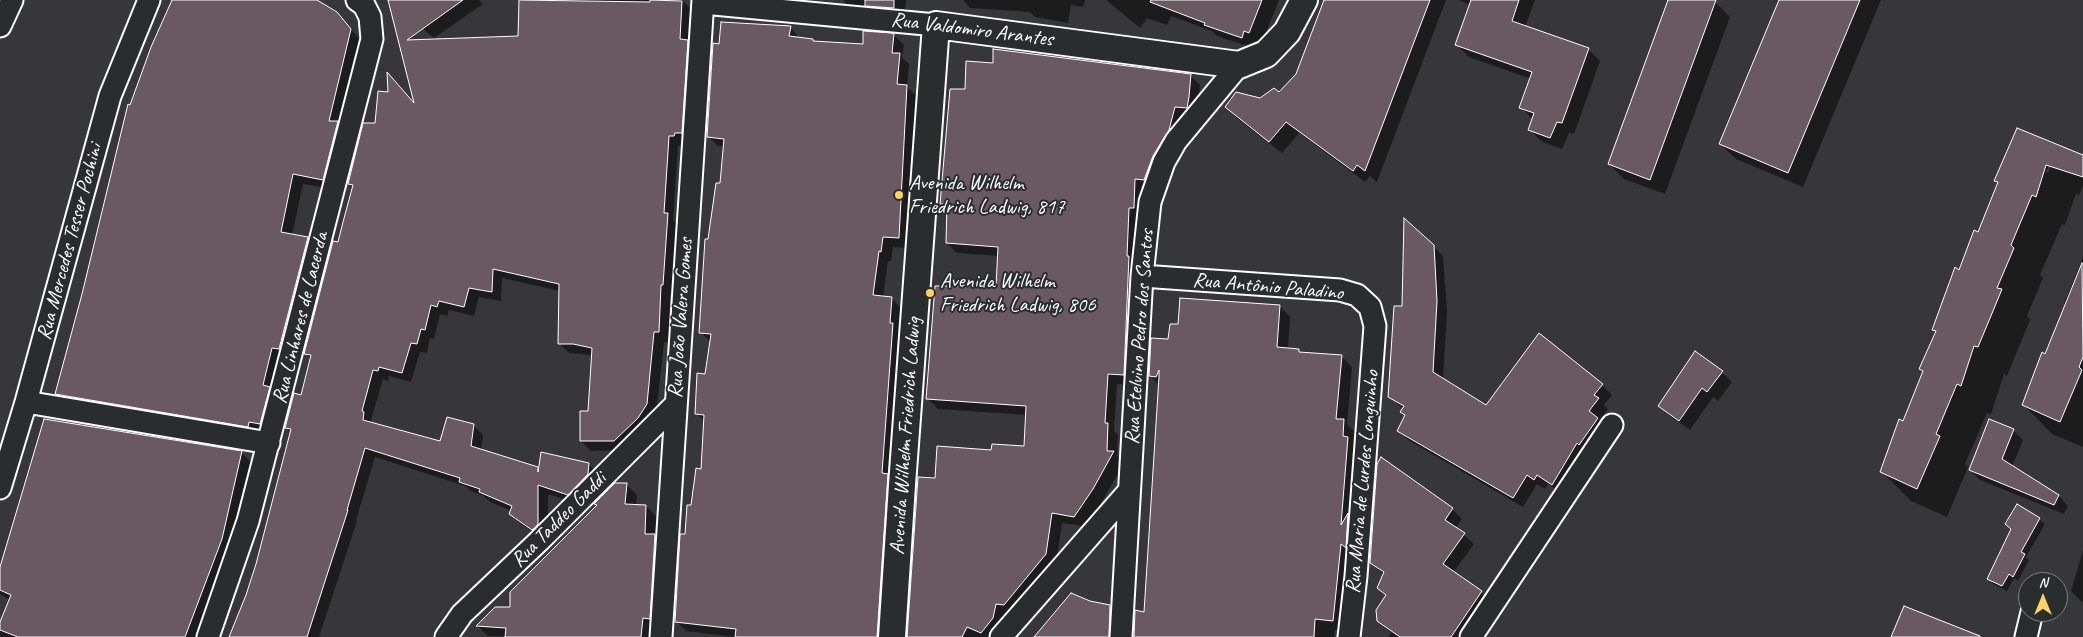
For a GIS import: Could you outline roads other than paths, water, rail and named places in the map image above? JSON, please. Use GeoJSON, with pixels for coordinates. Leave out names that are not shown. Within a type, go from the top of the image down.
{"type":"FeatureCollection","features":[{"type":"Feature","properties":{"kind":"street"},"geometry":{"type":"LineString","coordinates":[[0,26],[12,0]]}},
{"type":"Feature","properties":{"kind":"street","name":"Rua Mercedes Tesser Pochini"},"geometry":{"type":"LineString","coordinates":[[0,488],[26,402],[110,96],[149,0]]}},
{"type":"Feature","properties":{"kind":"street","name":"Rua Linhares de Lacerda"},"geometry":{"type":"LineString","coordinates":[[208,637],[248,521],[372,39],[370,17],[364,5],[357,0]]}},
{"type":"Feature","properties":{"kind":"street"},"geometry":{"type":"LineString","coordinates":[[1239,64],[1266,54],[1287,32],[1304,0]]}},
{"type":"Feature","properties":{"kind":"street","name":"Rua Valdomiro Arantes"},"geometry":{"type":"LineString","coordinates":[[703,2],[936,25],[1239,64]]}},
{"type":"Feature","properties":{"kind":"street","name":"Rua João Valera Gomes"},"geometry":{"type":"LineString","coordinates":[[661,637],[703,2]]}},
{"type":"Feature","properties":{"kind":"street","name":"Avenida Wilhelm Friedrich Ladwig"},"geometry":{"type":"LineString","coordinates":[[892,637],[936,25]]}},
{"type":"Feature","properties":{"kind":"street","name":"Rua Etelvino Pedro dos Santos"},"geometry":{"type":"LineString","coordinates":[[1121,637],[1142,276],[1150,202],[1164,162],[1176,141],[1239,64]]}},
{"type":"Feature","properties":{"kind":"street","name":"Rua Antônio Paladino"},"geometry":{"type":"LineString","coordinates":[[1142,276],[1340,290],[1357,295],[1370,307],[1375,326]]}},
{"type":"Feature","properties":{"kind":"street","name":"Rua Maria de Lurdes Longuinho"},"geometry":{"type":"LineString","coordinates":[[1349,637],[1356,576],[1375,326]]}},
{"type":"Feature","properties":{"kind":"street"},"geometry":{"type":"LineString","coordinates":[[26,402],[268,443]]}},
{"type":"Feature","properties":{"kind":"street","name":"Rua Taddeo Gaddi"},"geometry":{"type":"LineString","coordinates":[[446,637],[462,614],[546,534],[675,405]]}},
{"type":"Feature","properties":{"kind":"street"},"geometry":{"type":"LineString","coordinates":[[1471,637],[1612,425]]}},
{"type":"Feature","properties":{"kind":"street"},"geometry":{"type":"LineString","coordinates":[[1002,637],[1129,491]]}},
{"type":"Feature","properties":{"kind":"street"},"geometry":{"type":"LineString","coordinates":[[2026,637],[2030,622]]}},
{"type":"Feature","properties":{"kind":"place","name":"Avenida Wilhelm Friedrich Ladwig, 817"},"geometry":{"type":"Point","coordinates":[899,195]}},
{"type":"Feature","properties":{"kind":"place","name":"Avenida Wilhelm Friedrich Ladwig, 806"},"geometry":{"type":"Point","coordinates":[930,293]}}]}
